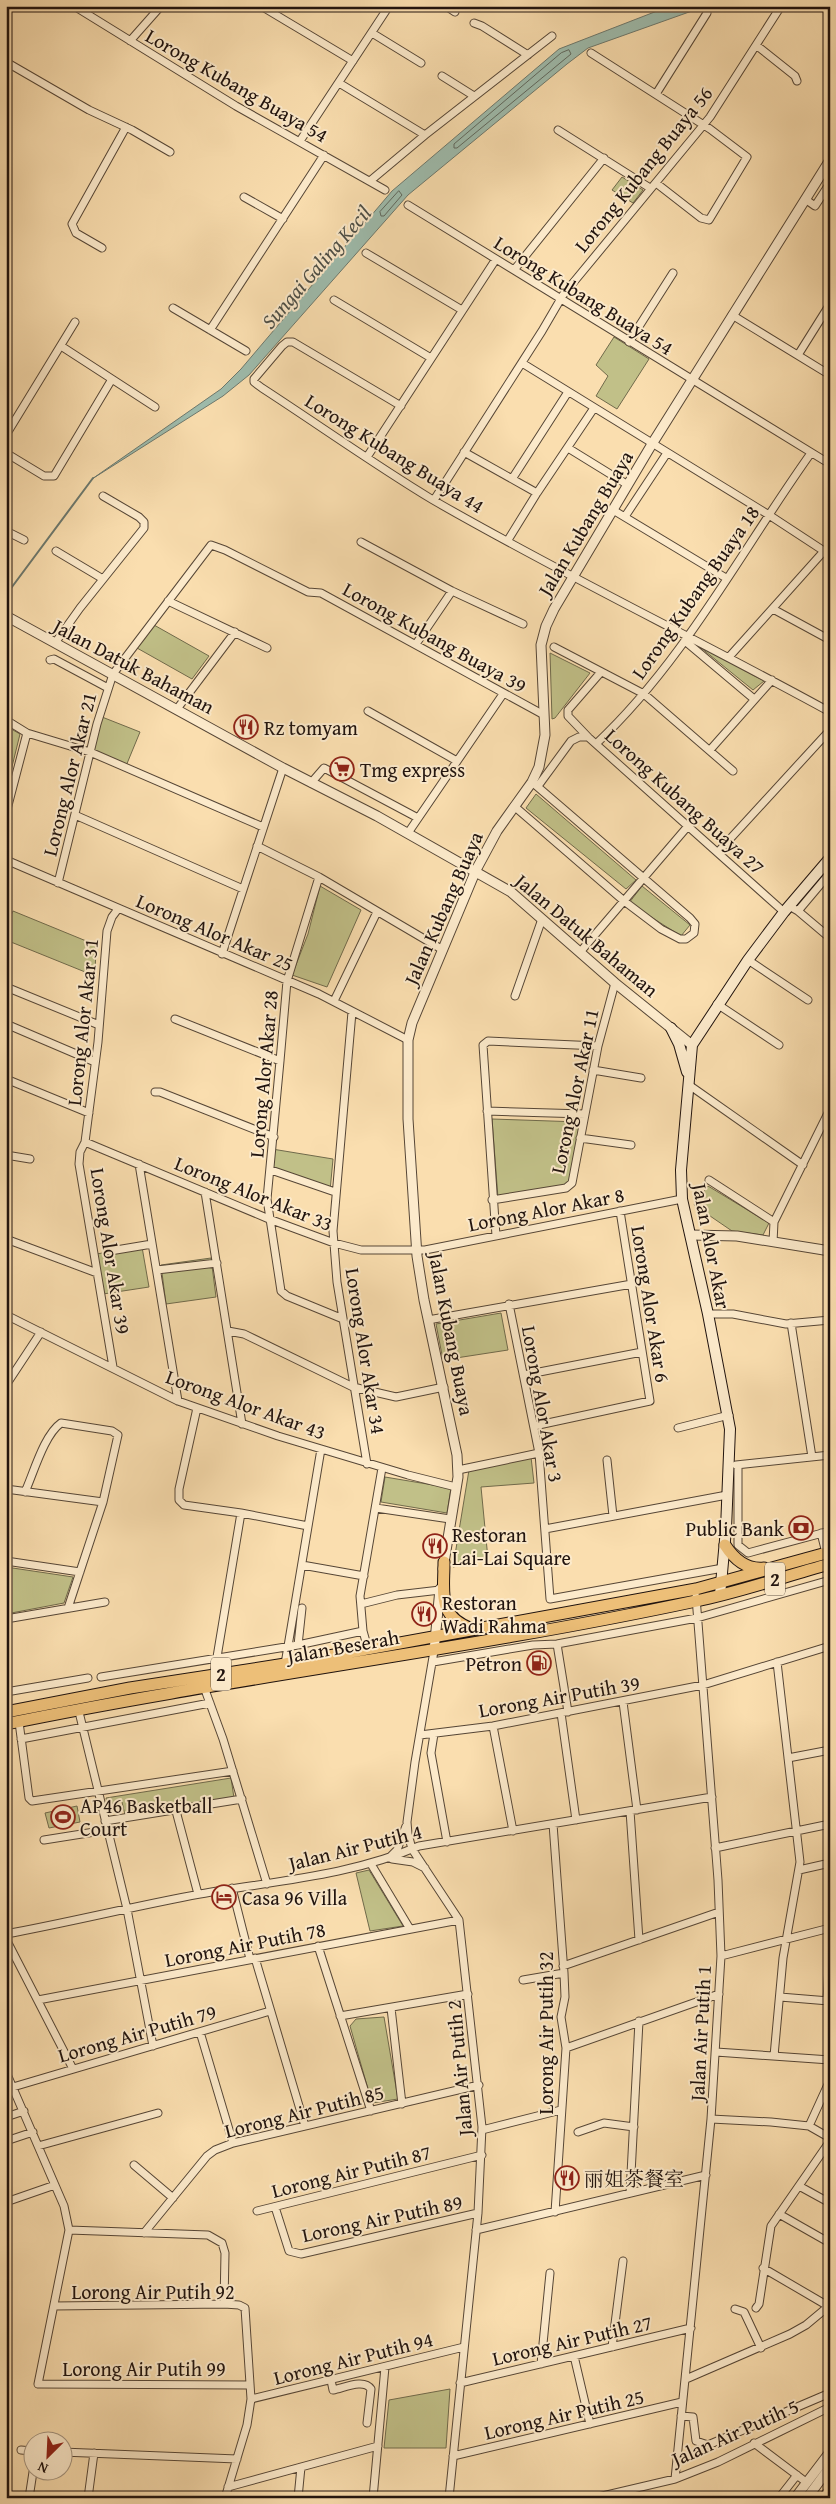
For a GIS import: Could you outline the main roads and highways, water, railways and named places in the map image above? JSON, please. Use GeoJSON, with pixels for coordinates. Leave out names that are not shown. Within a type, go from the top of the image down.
{"type":"FeatureCollection","features":[{"type":"Feature","properties":{"kind":"highway"},"geometry":{"type":"LineString","coordinates":[[725,1545],[733,1557],[744,1565],[758,1569],[772,1568]]}},
{"type":"Feature","properties":{"kind":"highway","name":"Jalan Beserah"},"geometry":{"type":"LineString","coordinates":[[6,1712],[130,1688],[285,1664],[696,1589],[772,1568],[828,1556]]}},
{"type":"Feature","properties":{"kind":"highway","name":"Jalan Beserah"},"geometry":{"type":"LineString","coordinates":[[6,1724],[204,1687],[434,1656],[720,1595],[828,1556]]}},
{"type":"Feature","properties":{"kind":"highway"},"geometry":{"type":"LineString","coordinates":[[444,1562],[445,1607],[453,1619],[472,1629]]}},
{"type":"Feature","properties":{"kind":"main road","name":"Jalan Alor Akar"},"geometry":{"type":"LineString","coordinates":[[720,1595],[727,1495],[733,1466],[729,1415],[682,1199],[681,1170],[692,1045],[717,1004],[748,960],[830,858]]}},
{"type":"Feature","properties":{"kind":"main road"},"geometry":{"type":"LineString","coordinates":[[671,1028],[679,1044],[689,1081]]}},
{"type":"Feature","properties":{"kind":"water"},"geometry":{"type":"Polygon","coordinates":[[[670,6],[706,6],[588,48],[567,64],[408,195],[249,375],[223,396],[92,479],[221,389],[241,369],[392,191],[559,49],[670,6]]]}},
{"type":"Feature","properties":{"kind":"waterway","name":"Sungai Galing Kecil"},"geometry":{"type":"LineString","coordinates":[[6,595],[93,478]]}},
{"type":"Feature","properties":{"kind":"place","name":"Rz tomyam"},"geometry":{"type":"Point","coordinates":[246,727]}},
{"type":"Feature","properties":{"kind":"place","name":"Tmg express"},"geometry":{"type":"Point","coordinates":[342,769]}},
{"type":"Feature","properties":{"kind":"place","name":"Public Bank"},"geometry":{"type":"Point","coordinates":[801,1528]}},
{"type":"Feature","properties":{"kind":"place","name":"Restoran Lai-Lai Square"},"geometry":{"type":"Point","coordinates":[435,1546]}},
{"type":"Feature","properties":{"kind":"place","name":"Restoran Wadi Rahma"},"geometry":{"type":"Point","coordinates":[424,1614]}},
{"type":"Feature","properties":{"kind":"place","name":"Petron"},"geometry":{"type":"Point","coordinates":[539,1663]}},
{"type":"Feature","properties":{"kind":"place","name":"AP46 Basketball Court"},"geometry":{"type":"Point","coordinates":[63,1817]}},
{"type":"Feature","properties":{"kind":"place","name":"Casa 96 Villa"},"geometry":{"type":"Point","coordinates":[224,1897]}},
{"type":"Feature","properties":{"kind":"place","name":"丽姐茶餐室"},"geometry":{"type":"Point","coordinates":[567,2178]}}]}
